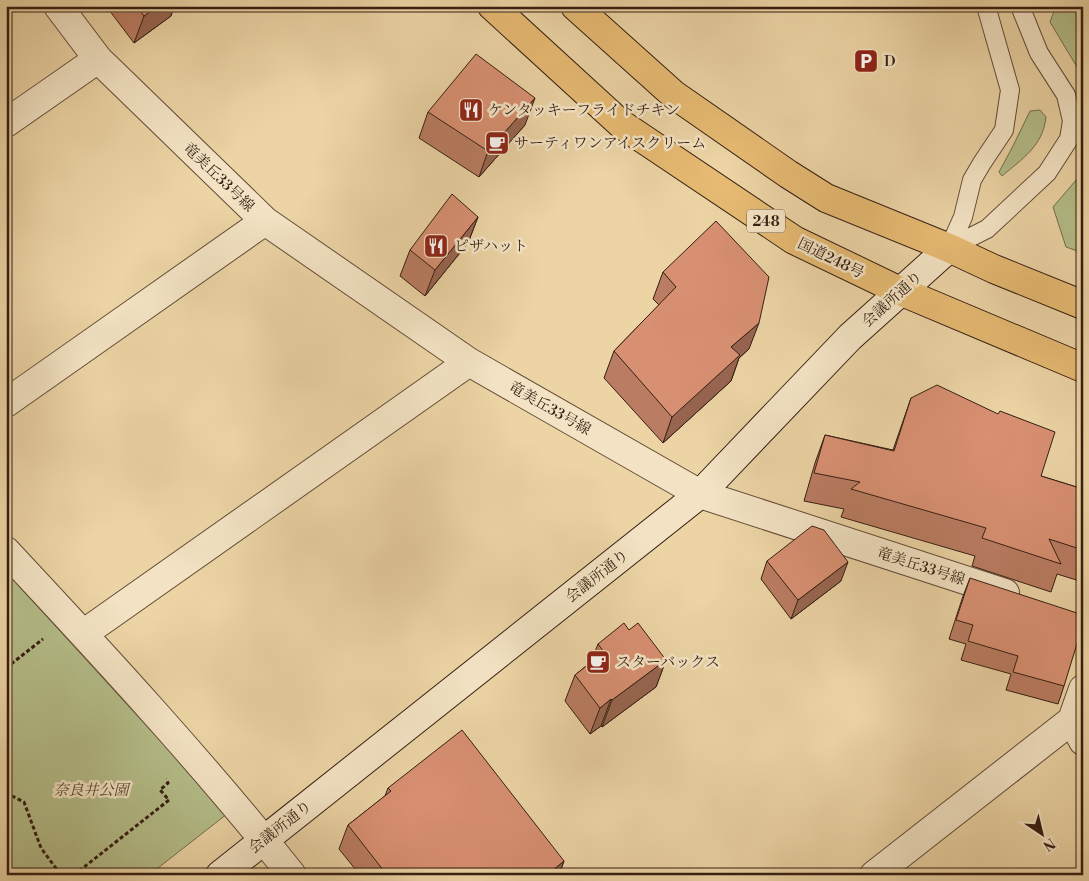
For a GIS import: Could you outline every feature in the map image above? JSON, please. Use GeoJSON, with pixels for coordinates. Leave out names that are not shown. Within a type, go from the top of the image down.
{"type":"FeatureCollection","features":[{"type":"Feature","properties":{"kind":"highway","name":"国道248号"},"geometry":{"type":"LineString","coordinates":[[492,6],[621,124],[794,240],[900,291],[1083,368]]}},
{"type":"Feature","properties":{"kind":"highway"},"geometry":{"type":"LineString","coordinates":[[575,6],[673,94],[788,174],[826,198],[950,248],[994,269],[1083,305]]}},
{"type":"Feature","properties":{"kind":"street","name":"竜美丘33号線"},"geometry":{"type":"LineString","coordinates":[[58,6],[98,59],[265,221],[469,362],[700,494],[1027,601]]}},
{"type":"Feature","properties":{"kind":"street"},"geometry":{"type":"LineString","coordinates":[[6,123],[98,59]]}},
{"type":"Feature","properties":{"kind":"street"},"geometry":{"type":"LineString","coordinates":[[6,403],[265,221]]}},
{"type":"Feature","properties":{"kind":"street","name":"会議所通り"},"geometry":{"type":"LineString","coordinates":[[220,875],[700,494],[850,337],[950,248]]}},
{"type":"Feature","properties":{"kind":"street"},"geometry":{"type":"LineString","coordinates":[[76,626],[469,362]]}},
{"type":"Feature","properties":{"kind":"street"},"geometry":{"type":"LineString","coordinates":[[6,552],[76,626],[186,748],[292,875]]}},
{"type":"Feature","properties":{"kind":"street"},"geometry":{"type":"LineString","coordinates":[[874,875],[1077,730],[1083,688]]}},
{"type":"Feature","properties":{"kind":"lane"},"geometry":{"type":"LineString","coordinates":[[950,248],[963,216],[972,180],[1004,130],[1010,90],[986,6]]}},
{"type":"Feature","properties":{"kind":"lane"},"geometry":{"type":"LineString","coordinates":[[950,248],[987,229],[1047,173],[1069,139],[1072,121],[1066,94],[1039,53],[1020,6]]}},
{"type":"Feature","properties":{"kind":"path"},"geometry":{"type":"LineString","coordinates":[[6,668],[76,626]]}},
{"type":"Feature","properties":{"kind":"path"},"geometry":{"type":"LineString","coordinates":[[74,875],[169,800],[160,790],[168,783],[160,768],[186,748]]}},
{"type":"Feature","properties":{"kind":"path"},"geometry":{"type":"LineString","coordinates":[[6,793],[24,802],[41,848],[61,875]]}},
{"type":"Feature","properties":{"kind":"green space"},"geometry":{"type":"Polygon","coordinates":[[[1056,6],[1083,6],[1083,77],[1050,22],[1056,6]]]}},
{"type":"Feature","properties":{"kind":"green space"},"geometry":{"type":"Polygon","coordinates":[[[1040,110],[1046,117],[1041,136],[1024,158],[1002,176],[999,172],[1030,111],[1040,110]]]}},
{"type":"Feature","properties":{"kind":"green space"},"geometry":{"type":"Polygon","coordinates":[[[1083,172],[1083,253],[1066,247],[1053,207],[1083,172]]]}},
{"type":"Feature","properties":{"kind":"green space","name":"奈良井公園"},"geometry":{"type":"Polygon","coordinates":[[[6,572],[227,814],[149,875],[6,875],[6,572]]]}},
{"type":"Feature","properties":{"kind":"building"},"geometry":{"type":"Polygon","coordinates":[[[136,6],[158,6],[144,16],[136,6]]]}},
{"type":"Feature","properties":{"kind":"building"},"geometry":{"type":"Polygon","coordinates":[[[476,54],[535,98],[488,151],[428,112],[476,54]]]}},
{"type":"Feature","properties":{"kind":"building"},"geometry":{"type":"Polygon","coordinates":[[[452,194],[478,217],[435,270],[410,250],[452,194]]]}},
{"type":"Feature","properties":{"kind":"building"},"geometry":{"type":"Polygon","coordinates":[[[716,221],[769,277],[759,323],[731,347],[740,355],[672,417],[614,351],[676,287],[663,272],[716,221]]]}},
{"type":"Feature","properties":{"kind":"building"},"geometry":{"type":"Polygon","coordinates":[[[937,385],[998,414],[1000,411],[1055,432],[1041,476],[1083,489],[1083,550],[1049,539],[1061,564],[982,538],[986,528],[851,489],[860,482],[814,473],[825,435],[894,451],[911,398],[937,385]]]}},
{"type":"Feature","properties":{"kind":"building"},"geometry":{"type":"Polygon","coordinates":[[[812,526],[824,530],[848,562],[798,600],[767,561],[812,526]]]}},
{"type":"Feature","properties":{"kind":"building"},"geometry":{"type":"Polygon","coordinates":[[[970,578],[1077,613],[1083,624],[1064,686],[1013,672],[1018,656],[968,641],[973,625],[956,620],[970,578]]]}},
{"type":"Feature","properties":{"kind":"building"},"geometry":{"type":"Polygon","coordinates":[[[624,623],[629,630],[638,623],[666,660],[600,708],[575,675],[604,652],[598,644],[624,623]]]}},
{"type":"Feature","properties":{"kind":"building"},"geometry":{"type":"Polygon","coordinates":[[[462,730],[564,861],[547,875],[387,875],[348,825],[391,791],[388,788],[462,730]]]}},
{"type":"Feature","properties":{"kind":"place","name":"D"},"geometry":{"type":"Point","coordinates":[866,61]}},
{"type":"Feature","properties":{"kind":"place","name":"ケンタッキーフライドチキン"},"geometry":{"type":"Point","coordinates":[471,110]}},
{"type":"Feature","properties":{"kind":"place","name":"サーティワンアイスクリーム"},"geometry":{"type":"Point","coordinates":[497,143]}},
{"type":"Feature","properties":{"kind":"place","name":"ピザハット"},"geometry":{"type":"Point","coordinates":[436,246]}},
{"type":"Feature","properties":{"kind":"place","name":"スターバックス"},"geometry":{"type":"Point","coordinates":[598,662]}}]}
